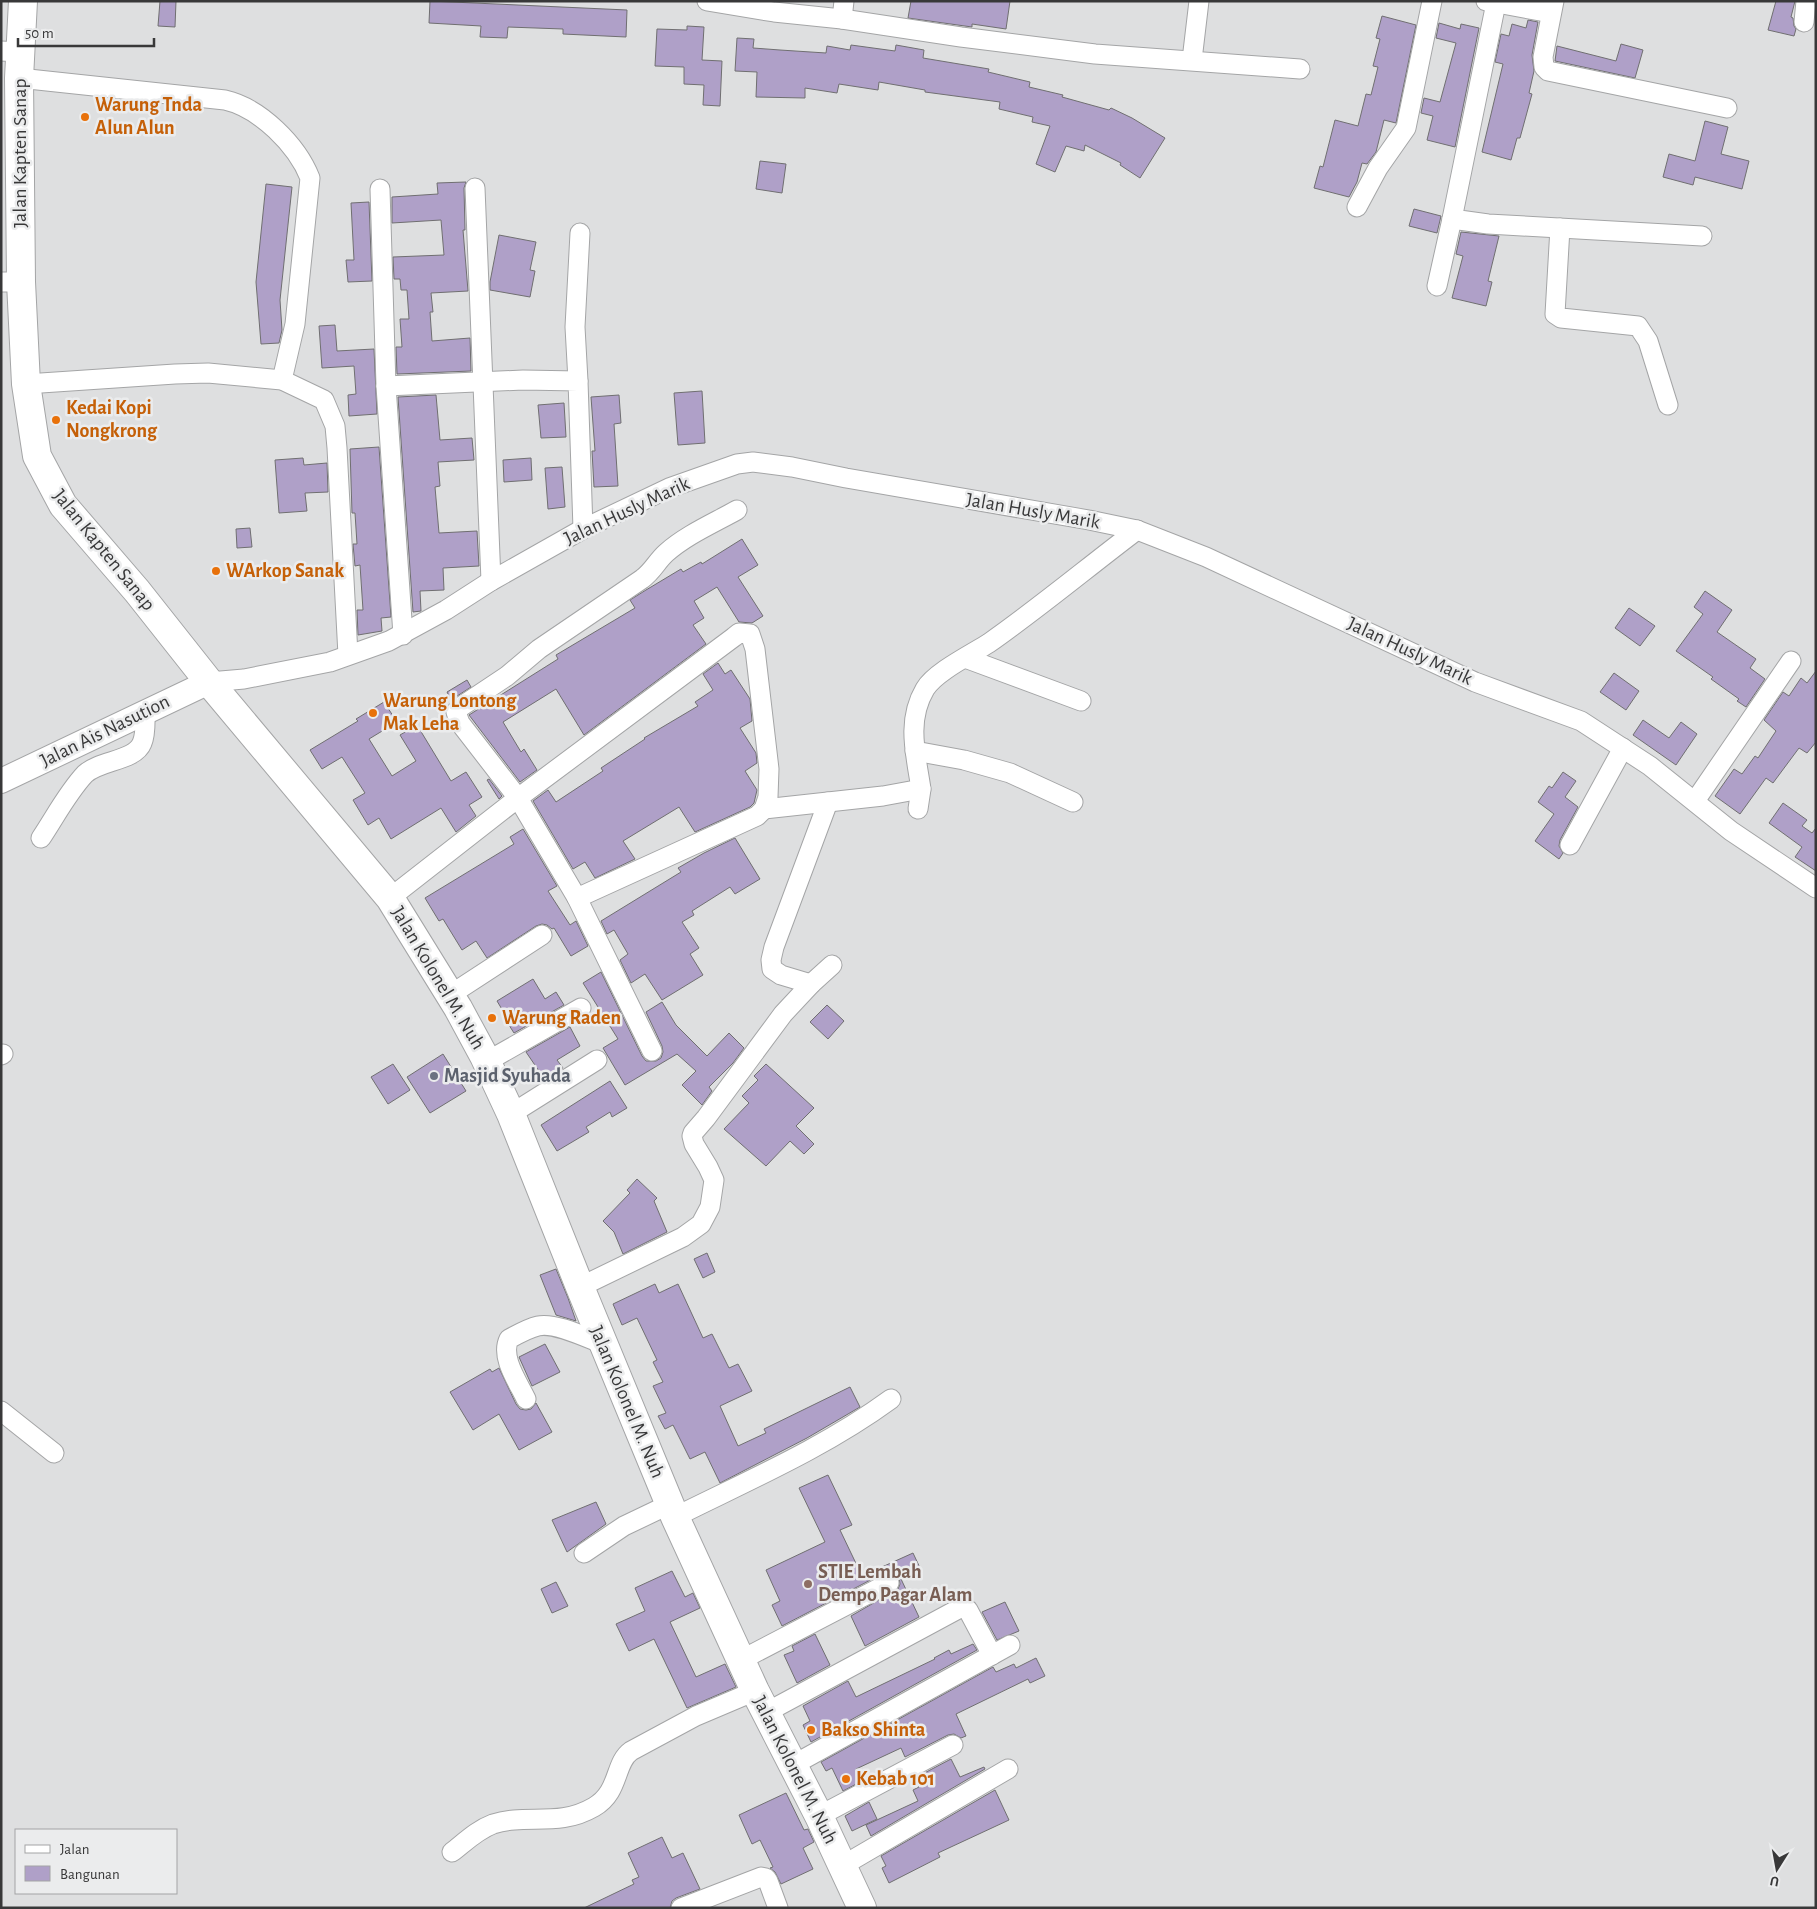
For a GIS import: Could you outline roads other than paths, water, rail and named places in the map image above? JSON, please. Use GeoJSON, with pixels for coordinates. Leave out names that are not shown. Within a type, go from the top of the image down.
{"type":"FeatureCollection","features":[{"type":"Feature","properties":{"kind":"main road","name":"Jalan Kapten Sanap"},"geometry":{"type":"LineString","coordinates":[[23,1],[10,51],[20,78],[11,282],[36,456],[63,505],[137,591],[208,682],[390,898]]}},
{"type":"Feature","properties":{"kind":"main road","name":"Jalan Kolonel M. Nuh"},"geometry":{"type":"LineString","coordinates":[[390,898],[450,995],[486,1062],[510,1114],[603,1344],[673,1510],[761,1702],[819,1816],[859,1907]]}},
{"type":"Feature","properties":{"kind":"street"},"geometry":{"type":"LineString","coordinates":[[706,1],[774,12],[843,10],[961,37],[1095,54],[1300,69]]}},
{"type":"Feature","properties":{"kind":"street"},"geometry":{"type":"LineString","coordinates":[[1192,60],[1200,1]]}},
{"type":"Feature","properties":{"kind":"street"},"geometry":{"type":"LineString","coordinates":[[1357,207],[1382,163],[1406,128],[1432,1]]}},
{"type":"Feature","properties":{"kind":"street"},"geometry":{"type":"LineString","coordinates":[[1804,22],[1806,1]]}},
{"type":"Feature","properties":{"kind":"street"},"geometry":{"type":"LineString","coordinates":[[1437,286],[1452,219],[1491,2],[1552,7],[1543,57],[1544,67],[1548,71],[1727,108]]}},
{"type":"Feature","properties":{"kind":"street"},"geometry":{"type":"LineString","coordinates":[[20,78],[236,102],[253,111],[281,136],[306,169],[310,178],[295,324],[282,380]]}},
{"type":"Feature","properties":{"kind":"street"},"geometry":{"type":"LineString","coordinates":[[476,188],[491,581]]}},
{"type":"Feature","properties":{"kind":"street"},"geometry":{"type":"LineString","coordinates":[[380,189],[386,386],[402,634]]}},
{"type":"Feature","properties":{"kind":"street"},"geometry":{"type":"LineString","coordinates":[[1452,219],[1488,224],[1702,236]]}},
{"type":"Feature","properties":{"kind":"street"},"geometry":{"type":"LineString","coordinates":[[1560,228],[1555,314],[1561,318],[1638,326],[1648,340],[1668,405]]}},
{"type":"Feature","properties":{"kind":"street"},"geometry":{"type":"LineString","coordinates":[[580,233],[575,327],[583,529]]}},
{"type":"Feature","properties":{"kind":"street"},"geometry":{"type":"LineString","coordinates":[[26,384],[175,374],[232,375],[282,380],[324,400],[334,426],[337,448],[348,655]]}},
{"type":"Feature","properties":{"kind":"street"},"geometry":{"type":"LineString","coordinates":[[386,386],[482,381],[578,381]]}},
{"type":"Feature","properties":{"kind":"street","name":"Jalan Husly Marik"},"geometry":{"type":"LineString","coordinates":[[208,682],[244,679],[330,662],[402,634],[583,529],[669,488],[725,468],[754,462],[792,467],[1137,530],[1206,557],[1476,682],[1581,721],[1623,748],[1731,830],[1816,888]]}},
{"type":"Feature","properties":{"kind":"street"},"geometry":{"type":"LineString","coordinates":[[652,1051],[577,898],[518,798],[460,723],[456,712],[459,708],[507,676],[539,650],[642,579],[654,569],[666,553],[687,538],[737,510]]}},
{"type":"Feature","properties":{"kind":"street"},"geometry":{"type":"LineString","coordinates":[[918,809],[921,789],[913,736],[914,718],[925,688],[938,676],[990,642],[1137,530]]}},
{"type":"Feature","properties":{"kind":"street"},"geometry":{"type":"LineString","coordinates":[[390,898],[518,798],[734,637],[744,633],[750,634],[755,649],[768,760],[768,797],[764,809],[757,816],[577,898]]}},
{"type":"Feature","properties":{"kind":"street"},"geometry":{"type":"LineString","coordinates":[[965,658],[1081,702]]}},
{"type":"Feature","properties":{"kind":"street"},"geometry":{"type":"LineString","coordinates":[[1695,801],[1791,661]]}},
{"type":"Feature","properties":{"kind":"street","name":"Jalan Ais Nasution"},"geometry":{"type":"LineString","coordinates":[[1,781],[208,682]]}},
{"type":"Feature","properties":{"kind":"street"},"geometry":{"type":"LineString","coordinates":[[41,838],[86,774],[104,763],[135,752],[140,747],[144,733],[145,712]]}},
{"type":"Feature","properties":{"kind":"street"},"geometry":{"type":"LineString","coordinates":[[1570,846],[1623,748]]}},
{"type":"Feature","properties":{"kind":"street"},"geometry":{"type":"LineString","coordinates":[[915,751],[964,760],[1010,773],[1074,802]]}},
{"type":"Feature","properties":{"kind":"street"},"geometry":{"type":"LineString","coordinates":[[764,809],[903,793],[921,789]]}},
{"type":"Feature","properties":{"kind":"street"},"geometry":{"type":"LineString","coordinates":[[811,984],[781,975],[772,969],[771,960],[774,946],[828,802]]}},
{"type":"Feature","properties":{"kind":"street"},"geometry":{"type":"LineString","coordinates":[[450,995],[542,935]]}},
{"type":"Feature","properties":{"kind":"street"},"geometry":{"type":"LineString","coordinates":[[580,1287],[683,1237],[697,1229],[701,1224],[710,1207],[714,1180],[694,1144],[692,1136],[773,1026],[811,984],[832,965]]}},
{"type":"Feature","properties":{"kind":"street"},"geometry":{"type":"LineString","coordinates":[[486,1062],[581,1008]]}},
{"type":"Feature","properties":{"kind":"street"},"geometry":{"type":"LineString","coordinates":[[510,1114],[597,1060]]}},
{"type":"Feature","properties":{"kind":"street"},"geometry":{"type":"LineString","coordinates":[[526,1398],[507,1358],[506,1348],[509,1338],[544,1325],[565,1330],[603,1344]]}},
{"type":"Feature","properties":{"kind":"street"},"geometry":{"type":"LineString","coordinates":[[584,1553],[624,1526],[673,1510],[806,1453],[863,1419],[891,1399]]}},
{"type":"Feature","properties":{"kind":"street"},"geometry":{"type":"LineString","coordinates":[[1,1411],[54,1453]]}},
{"type":"Feature","properties":{"kind":"street"},"geometry":{"type":"LineString","coordinates":[[741,1660],[889,1583]]}},
{"type":"Feature","properties":{"kind":"street"},"geometry":{"type":"LineString","coordinates":[[452,1852],[476,1833],[493,1824],[557,1820],[572,1817],[594,1807],[609,1794],[625,1757],[631,1750],[696,1716],[761,1702],[962,1607],[968,1610],[992,1655]]}},
{"type":"Feature","properties":{"kind":"street"},"geometry":{"type":"LineString","coordinates":[[793,1765],[1010,1645]]}},
{"type":"Feature","properties":{"kind":"street"},"geometry":{"type":"LineString","coordinates":[[819,1816],[953,1746]]}},
{"type":"Feature","properties":{"kind":"street"},"geometry":{"type":"LineString","coordinates":[[842,1866],[1008,1769]]}},
{"type":"Feature","properties":{"kind":"street"},"geometry":{"type":"LineString","coordinates":[[681,1908],[761,1877],[766,1878],[768,1881],[778,1908]]}},
{"type":"Feature","properties":{"kind":"place","name":"Warung Tnda Alun Alun"},"geometry":{"type":"Point","coordinates":[85,117]}},
{"type":"Feature","properties":{"kind":"place","name":"Kedai Kopi Nongkrong"},"geometry":{"type":"Point","coordinates":[56,420]}},
{"type":"Feature","properties":{"kind":"place","name":"WArkop Sanak"},"geometry":{"type":"Point","coordinates":[216,571]}},
{"type":"Feature","properties":{"kind":"place","name":"Warung Lontong Mak Leha"},"geometry":{"type":"Point","coordinates":[373,713]}},
{"type":"Feature","properties":{"kind":"place","name":"Warung Raden"},"geometry":{"type":"Point","coordinates":[492,1018]}},
{"type":"Feature","properties":{"kind":"place","name":"Masjid Syuhada"},"geometry":{"type":"Point","coordinates":[434,1076]}},
{"type":"Feature","properties":{"kind":"place","name":"STIE Lembah Dempo Pagar Alam"},"geometry":{"type":"Point","coordinates":[808,1584]}},
{"type":"Feature","properties":{"kind":"place","name":"Bakso Shinta"},"geometry":{"type":"Point","coordinates":[811,1730]}},
{"type":"Feature","properties":{"kind":"place","name":"Kebab 101"},"geometry":{"type":"Point","coordinates":[846,1779]}}]}
